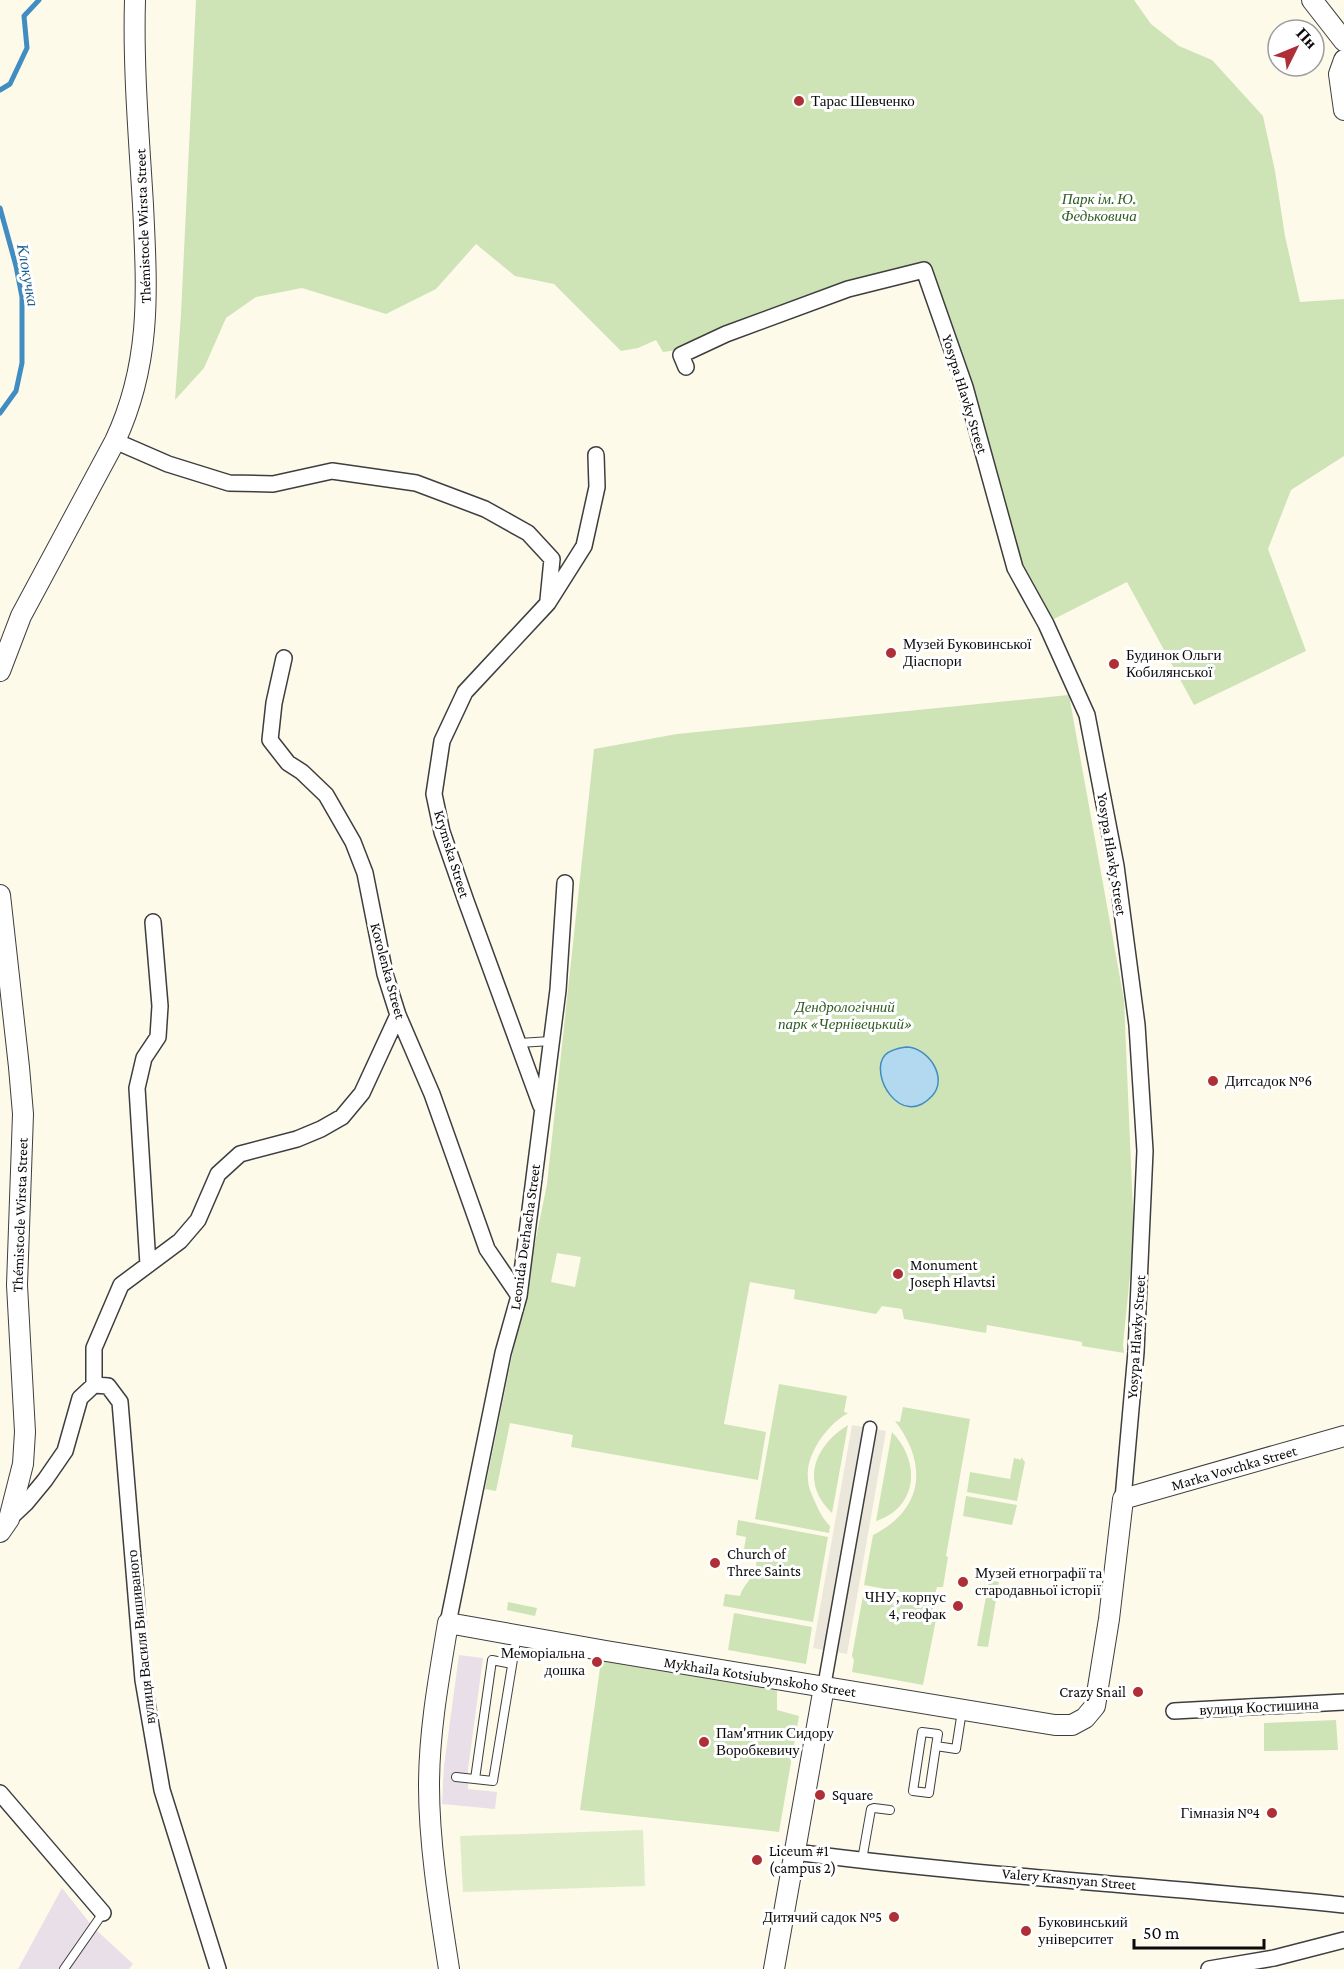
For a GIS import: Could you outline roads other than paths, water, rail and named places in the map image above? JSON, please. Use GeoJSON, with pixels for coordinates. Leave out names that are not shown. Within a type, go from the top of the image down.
{"type":"FeatureCollection","features":[{"type":"Feature","properties":{"kind":"street","name":"Thémistocle Wirsta Street"},"geometry":{"type":"LineString","coordinates":[[0,671],[21,616],[116,441],[124,423],[140,368],[146,322],[147,282],[136,86],[135,0]]}},
{"type":"Feature","properties":{"kind":"street"},"geometry":{"type":"LineString","coordinates":[[1312,0],[1344,41]]}},
{"type":"Feature","properties":{"kind":"street"},"geometry":{"type":"LineString","coordinates":[[1344,60],[1339,74],[1344,110]]}},
{"type":"Feature","properties":{"kind":"street","name":"Yosypa Hlavky Street"},"geometry":{"type":"LineString","coordinates":[[686,367],[681,355],[726,334],[848,289],[924,270],[965,387],[1015,568],[1046,624],[1087,715],[1116,866],[1137,1025],[1145,1151],[1136,1352],[1123,1499],[1109,1619],[1095,1706],[1085,1718],[1072,1725]]}},
{"type":"Feature","properties":{"kind":"street"},"geometry":{"type":"LineString","coordinates":[[116,441],[168,464],[229,483],[273,484],[332,471],[416,483],[485,509],[528,533],[552,560],[548,603]]}},
{"type":"Feature","properties":{"kind":"street","name":"Krymska Street"},"geometry":{"type":"LineString","coordinates":[[542,1111],[446,842],[434,794],[442,741],[465,692],[548,603],[584,546],[597,487],[596,455]]}},
{"type":"Feature","properties":{"kind":"street","name":"Korolenka Street"},"geometry":{"type":"LineString","coordinates":[[284,658],[274,703],[270,740],[288,763],[302,772],[326,795],[353,843],[365,873],[385,974],[398,1015],[432,1094],[488,1249],[519,1296]]}},
{"type":"Feature","properties":{"kind":"street","name":"Leonida Derhacha Street"},"geometry":{"type":"LineString","coordinates":[[448,1623],[503,1353],[519,1296],[551,1041],[562,939],[565,883]]}},
{"type":"Feature","properties":{"kind":"street","name":"Thémistocle Wirsta Street"},"geometry":{"type":"LineString","coordinates":[[0,895],[22,1114],[17,1285],[25,1432],[23,1464],[4,1525]]}},
{"type":"Feature","properties":{"kind":"street"},"geometry":{"type":"LineString","coordinates":[[148,1265],[137,1088],[144,1058],[158,1037],[160,1006],[153,922]]}},
{"type":"Feature","properties":{"kind":"street"},"geometry":{"type":"LineString","coordinates":[[4,1525],[39,1488],[65,1451],[80,1398],[94,1384],[94,1348],[121,1285],[180,1241],[198,1220],[218,1174],[240,1154],[297,1139],[342,1117],[362,1093],[398,1015]]}},
{"type":"Feature","properties":{"kind":"street","name":"вулиця Василя Вишиваного"},"geometry":{"type":"LineString","coordinates":[[94,1384],[108,1386],[120,1402],[142,1669],[150,1724],[162,1790],[218,1969]]}},
{"type":"Feature","properties":{"kind":"street"},"geometry":{"type":"LineString","coordinates":[[774,1969],[870,1428]]}},
{"type":"Feature","properties":{"kind":"street","name":"Marka Vovchka Street"},"geometry":{"type":"LineString","coordinates":[[1123,1499],[1344,1436]]}},
{"type":"Feature","properties":{"kind":"street"},"geometry":{"type":"LineString","coordinates":[[448,1623],[434,1708],[429,1787],[440,1911],[449,1969]]}},
{"type":"Feature","properties":{"kind":"street","name":"Mykhaila Kotsiubynskoho Street"},"geometry":{"type":"LineString","coordinates":[[448,1623],[824,1688],[1055,1725],[1072,1725]]}},
{"type":"Feature","properties":{"kind":"street","name":"вулиця Костишина"},"geometry":{"type":"LineString","coordinates":[[1173,1711],[1344,1702]]}},
{"type":"Feature","properties":{"kind":"street"},"geometry":{"type":"LineString","coordinates":[[0,1793],[103,1913]]}},
{"type":"Feature","properties":{"kind":"street","name":"Valery Krasnyan Street"},"geometry":{"type":"LineString","coordinates":[[795,1852],[1344,1905]]}},
{"type":"Feature","properties":{"kind":"street"},"geometry":{"type":"LineString","coordinates":[[1209,1969],[1274,1958],[1344,1940]]}},
{"type":"Feature","properties":{"kind":"lane"},"geometry":{"type":"LineString","coordinates":[[519,1042],[551,1041]]}},
{"type":"Feature","properties":{"kind":"lane"},"geometry":{"type":"LineString","coordinates":[[456,1777],[493,1781],[516,1635]]}},
{"type":"Feature","properties":{"kind":"lane"},"geometry":{"type":"LineString","coordinates":[[475,1779],[492,1660],[512,1664]]}},
{"type":"Feature","properties":{"kind":"lane"},"geometry":{"type":"LineString","coordinates":[[936,1746],[956,1749],[963,1710]]}},
{"type":"Feature","properties":{"kind":"lane"},"geometry":{"type":"LineString","coordinates":[[922,1732],[938,1734],[936,1746],[929,1793],[913,1791],[922,1732]]}},
{"type":"Feature","properties":{"kind":"lane"},"geometry":{"type":"LineString","coordinates":[[862,1860],[871,1809],[890,1810]]}},
{"type":"Feature","properties":{"kind":"lane"},"geometry":{"type":"LineString","coordinates":[[64,1969],[103,1913]]}},
{"type":"Feature","properties":{"kind":"water"},"geometry":{"type":"Polygon","coordinates":[[[906,1047],[922,1052],[928,1058],[934,1065],[938,1081],[937,1089],[932,1096],[920,1105],[909,1107],[899,1103],[891,1095],[884,1085],[881,1074],[881,1064],[885,1055],[906,1047]]]}},
{"type":"Feature","properties":{"kind":"waterway","name":"Клокучка"},"geometry":{"type":"LineString","coordinates":[[0,90],[10,84],[27,48],[24,16],[39,0]]}},
{"type":"Feature","properties":{"kind":"waterway","name":"Клокучка"},"geometry":{"type":"LineString","coordinates":[[0,208],[22,297],[22,363],[16,391],[0,413]]}},
{"type":"Feature","properties":{"kind":"place","name":"Тарас Шевченко"},"geometry":{"type":"Point","coordinates":[799,101]}},
{"type":"Feature","properties":{"kind":"place","name":"Музей Буковинської Діаспори"},"geometry":{"type":"Point","coordinates":[891,653]}},
{"type":"Feature","properties":{"kind":"place","name":"Будинок Ольги Кобилянської"},"geometry":{"type":"Point","coordinates":[1114,664]}},
{"type":"Feature","properties":{"kind":"place","name":"Дитсадок №6"},"geometry":{"type":"Point","coordinates":[1213,1081]}},
{"type":"Feature","properties":{"kind":"place","name":"Monument Joseph Hlavtsi"},"geometry":{"type":"Point","coordinates":[898,1274]}},
{"type":"Feature","properties":{"kind":"place","name":"Church of Three Saints"},"geometry":{"type":"Point","coordinates":[715,1563]}},
{"type":"Feature","properties":{"kind":"place","name":"Музей етнографії та стародавньої історії"},"geometry":{"type":"Point","coordinates":[963,1582]}},
{"type":"Feature","properties":{"kind":"place","name":"ЧНУ, корпус 4, геофак"},"geometry":{"type":"Point","coordinates":[958,1606]}},
{"type":"Feature","properties":{"kind":"place","name":"Меморіальна дошка"},"geometry":{"type":"Point","coordinates":[597,1662]}},
{"type":"Feature","properties":{"kind":"place","name":"Crazy Snail"},"geometry":{"type":"Point","coordinates":[1138,1692]}},
{"type":"Feature","properties":{"kind":"place","name":"Пам'ятник Сидору Воробкевичу"},"geometry":{"type":"Point","coordinates":[704,1742]}},
{"type":"Feature","properties":{"kind":"place","name":"Square"},"geometry":{"type":"Point","coordinates":[820,1795]}},
{"type":"Feature","properties":{"kind":"place","name":"Гімназія №4"},"geometry":{"type":"Point","coordinates":[1272,1813]}},
{"type":"Feature","properties":{"kind":"place","name":"Liceum #1 (campus 2)"},"geometry":{"type":"Point","coordinates":[757,1860]}},
{"type":"Feature","properties":{"kind":"place","name":"Дитячий садок №5"},"geometry":{"type":"Point","coordinates":[894,1917]}},
{"type":"Feature","properties":{"kind":"place","name":"Буковинський університет"},"geometry":{"type":"Point","coordinates":[1026,1931]}},
{"type":"Feature","properties":{"kind":"park label","name":"Парк ім. Ю. Федьковича"},"geometry":{"type":"Point","coordinates":[1099,208]}},
{"type":"Feature","properties":{"kind":"park label","name":"Дендрологічний парк «Чернівецький»"},"geometry":{"type":"Point","coordinates":[845,1016]}}]}
